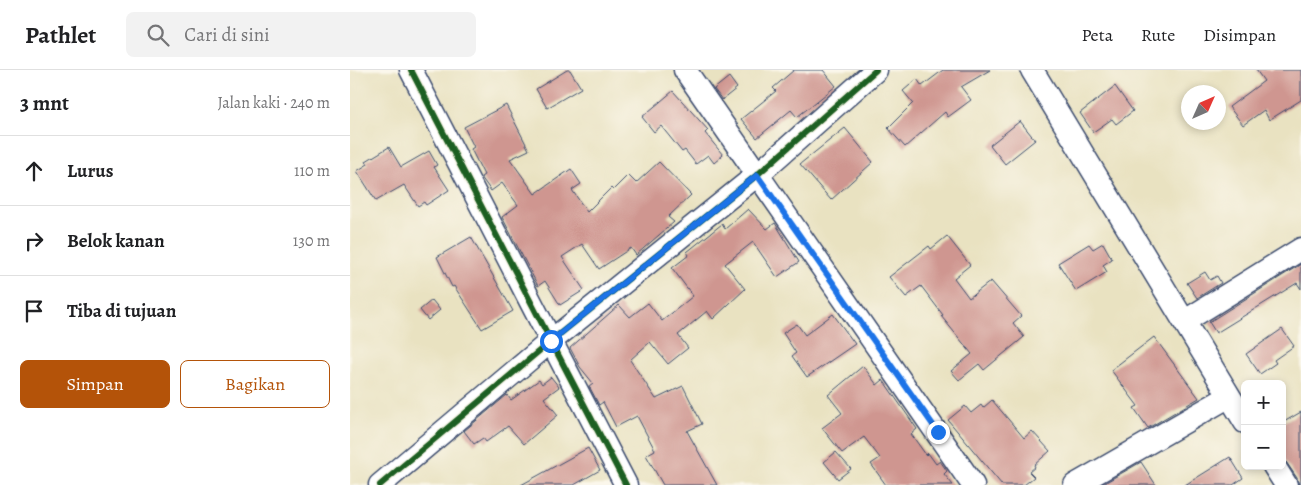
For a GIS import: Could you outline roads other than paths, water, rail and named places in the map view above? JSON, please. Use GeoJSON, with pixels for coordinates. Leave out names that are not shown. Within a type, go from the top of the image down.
{"type":"FeatureCollection","features":[{"type":"Feature","properties":{"kind":"street"},"geometry":{"type":"LineString","coordinates":[[411,70],[626,485]]}},
{"type":"Feature","properties":{"kind":"street"},"geometry":{"type":"LineString","coordinates":[[684,70],[974,485]]}},
{"type":"Feature","properties":{"kind":"street"},"geometry":{"type":"LineString","coordinates":[[380,485],[551,341],[757,175],[876,70]]}},
{"type":"Feature","properties":{"kind":"street"},"geometry":{"type":"LineString","coordinates":[[1032,70],[1241,416]]}},
{"type":"Feature","properties":{"kind":"street"},"geometry":{"type":"LineString","coordinates":[[1185,321],[1301,249]]}},
{"type":"Feature","properties":{"kind":"street"},"geometry":{"type":"LineString","coordinates":[[1075,485],[1228,397]]}},
{"type":"Feature","properties":{"kind":"street"},"geometry":{"type":"LineString","coordinates":[[1277,470],[1286,485]]}}]}
